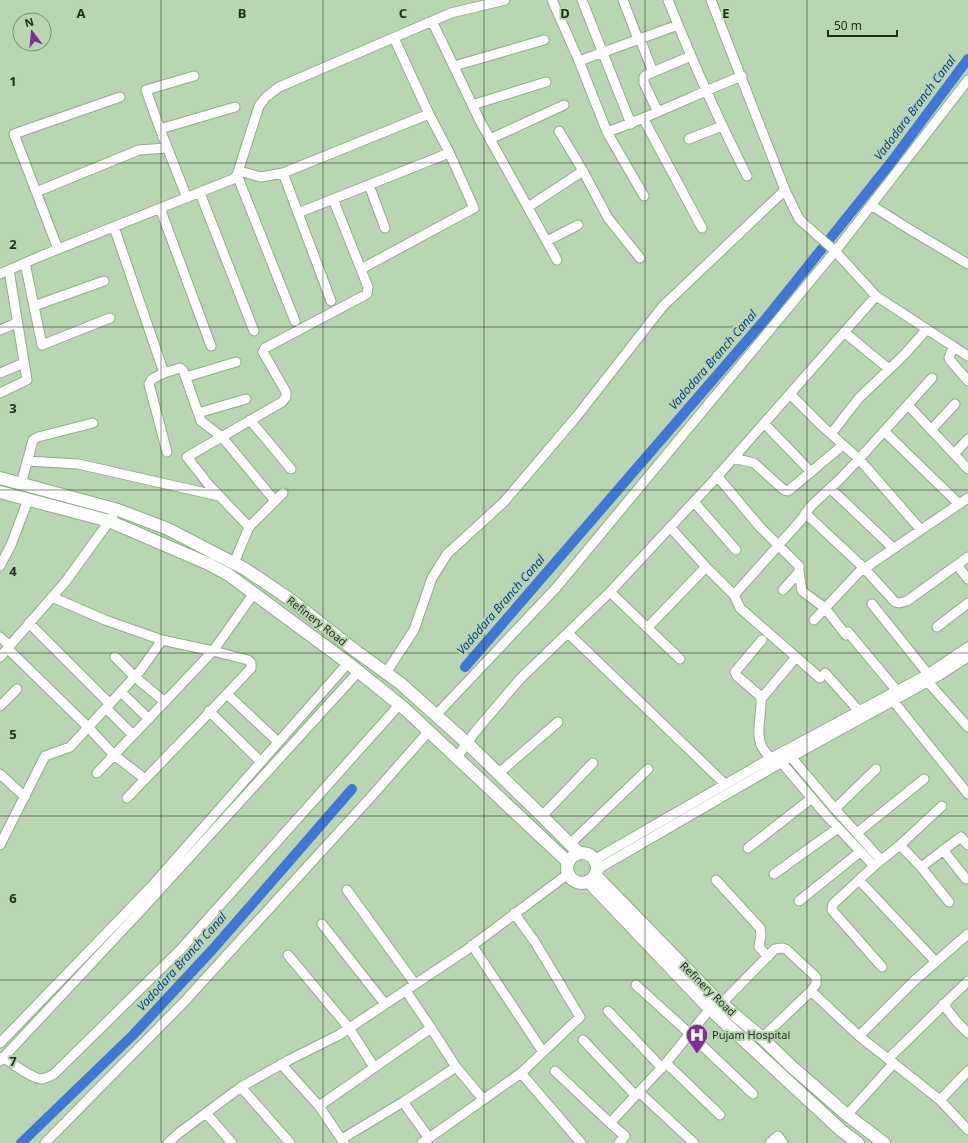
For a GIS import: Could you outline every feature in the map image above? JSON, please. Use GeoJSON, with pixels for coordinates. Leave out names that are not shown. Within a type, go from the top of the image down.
{"type":"FeatureCollection","features":[{"type":"Feature","properties":{"kind":"main road","name":"Refinery Road"},"geometry":{"type":"LineString","coordinates":[[0,478],[118,510],[168,528],[234,564],[291,600],[390,676],[467,742],[579,853]]}},
{"type":"Feature","properties":{"kind":"main road","name":"Refinery Road"},"geometry":{"type":"LineString","coordinates":[[0,492],[109,521],[209,564],[229,575],[348,662],[400,704],[457,757],[568,868]]}},
{"type":"Feature","properties":{"kind":"main road"},"geometry":{"type":"LineString","coordinates":[[243,585],[249,573]]}},
{"type":"Feature","properties":{"kind":"main road"},"geometry":{"type":"LineString","coordinates":[[383,690],[390,676]]}},
{"type":"Feature","properties":{"kind":"main road"},"geometry":{"type":"LineString","coordinates":[[579,853],[588,855],[593,872],[578,882],[573,880],[568,868],[575,855],[579,853]]}},
{"type":"Feature","properties":{"kind":"main road","name":"Refinery Road"},"geometry":{"type":"LineString","coordinates":[[593,872],[716,1004],[842,1131],[858,1143]]}},
{"type":"Feature","properties":{"kind":"main road","name":"Refinery Road"},"geometry":{"type":"LineString","coordinates":[[716,1004],[762,1038],[791,1066],[847,1115],[884,1143]]}},
{"type":"Feature","properties":{"kind":"street"},"geometry":{"type":"LineString","coordinates":[[0,274],[58,249],[233,179],[238,173],[259,106],[266,97],[279,87],[451,13],[505,0]]}},
{"type":"Feature","properties":{"kind":"street"},"geometry":{"type":"LineString","coordinates":[[552,0],[579,61],[607,132],[644,196]]}},
{"type":"Feature","properties":{"kind":"street"},"geometry":{"type":"LineString","coordinates":[[582,0],[631,124]]}},
{"type":"Feature","properties":{"kind":"street"},"geometry":{"type":"LineString","coordinates":[[623,0],[653,72]]}},
{"type":"Feature","properties":{"kind":"street"},"geometry":{"type":"LineString","coordinates":[[668,0],[722,126],[747,176]]}},
{"type":"Feature","properties":{"kind":"street"},"geometry":{"type":"LineString","coordinates":[[712,0],[785,190],[798,219],[833,250],[876,296],[968,356]]}},
{"type":"Feature","properties":{"kind":"street"},"geometry":{"type":"LineString","coordinates":[[432,21],[472,105],[557,260]]}},
{"type":"Feature","properties":{"kind":"street"},"geometry":{"type":"LineString","coordinates":[[579,61],[678,25]]}},
{"type":"Feature","properties":{"kind":"street"},"geometry":{"type":"LineString","coordinates":[[361,269],[474,208],[450,153],[429,114],[394,38]]}},
{"type":"Feature","properties":{"kind":"street"},"geometry":{"type":"LineString","coordinates":[[454,66],[544,40]]}},
{"type":"Feature","properties":{"kind":"street"},"geometry":{"type":"LineString","coordinates":[[658,112],[644,77],[691,56]]}},
{"type":"Feature","properties":{"kind":"street"},"geometry":{"type":"LineString","coordinates":[[187,198],[146,90],[194,76]]}},
{"type":"Feature","properties":{"kind":"street"},"geometry":{"type":"LineString","coordinates":[[607,132],[631,124],[706,90],[742,76]]}},
{"type":"Feature","properties":{"kind":"street"},"geometry":{"type":"LineString","coordinates":[[436,715],[556,588],[871,205],[968,80]]}},
{"type":"Feature","properties":{"kind":"street"},"geometry":{"type":"LineString","coordinates":[[472,105],[546,82]]}},
{"type":"Feature","properties":{"kind":"street"},"geometry":{"type":"LineString","coordinates":[[58,249],[14,134],[120,97]]}},
{"type":"Feature","properties":{"kind":"street"},"geometry":{"type":"LineString","coordinates":[[490,139],[564,105]]}},
{"type":"Feature","properties":{"kind":"street"},"geometry":{"type":"LineString","coordinates":[[160,129],[235,107]]}},
{"type":"Feature","properties":{"kind":"street"},"geometry":{"type":"LineString","coordinates":[[238,173],[261,177],[283,173],[429,114]]}},
{"type":"Feature","properties":{"kind":"street"},"geometry":{"type":"LineString","coordinates":[[643,118],[702,228]]}},
{"type":"Feature","properties":{"kind":"street"},"geometry":{"type":"LineString","coordinates":[[689,139],[722,126]]}},
{"type":"Feature","properties":{"kind":"street"},"geometry":{"type":"LineString","coordinates":[[559,131],[583,171],[608,218],[640,258]]}},
{"type":"Feature","properties":{"kind":"street"},"geometry":{"type":"LineString","coordinates":[[36,192],[139,150],[167,148]]}},
{"type":"Feature","properties":{"kind":"street"},"geometry":{"type":"LineString","coordinates":[[298,213],[450,153]]}},
{"type":"Feature","properties":{"kind":"street"},"geometry":{"type":"LineString","coordinates":[[528,207],[583,171]]}},
{"type":"Feature","properties":{"kind":"street"},"geometry":{"type":"LineString","coordinates":[[238,173],[295,321]]}},
{"type":"Feature","properties":{"kind":"street"},"geometry":{"type":"LineString","coordinates":[[283,173],[332,301]]}},
{"type":"Feature","properties":{"kind":"street"},"geometry":{"type":"LineString","coordinates":[[369,185],[385,228]]}},
{"type":"Feature","properties":{"kind":"street"},"geometry":{"type":"LineString","coordinates":[[390,676],[414,630],[432,578],[447,554],[504,502],[577,416],[663,306],[785,190]]}},
{"type":"Feature","properties":{"kind":"street"},"geometry":{"type":"LineString","coordinates":[[200,193],[254,331]]}},
{"type":"Feature","properties":{"kind":"street"},"geometry":{"type":"LineString","coordinates":[[249,528],[219,496],[187,457],[282,402],[286,397],[286,392],[263,350],[367,294],[368,287],[333,199]]}},
{"type":"Feature","properties":{"kind":"street"},"geometry":{"type":"LineString","coordinates":[[871,205],[968,264]]}},
{"type":"Feature","properties":{"kind":"street"},"geometry":{"type":"LineString","coordinates":[[160,208],[211,346]]}},
{"type":"Feature","properties":{"kind":"street"},"geometry":{"type":"LineString","coordinates":[[547,241],[578,225]]}},
{"type":"Feature","properties":{"kind":"street"},"geometry":{"type":"LineString","coordinates":[[114,227],[164,373]]}},
{"type":"Feature","properties":{"kind":"street"},"geometry":{"type":"LineString","coordinates":[[25,263],[42,345],[110,318]]}},
{"type":"Feature","properties":{"kind":"street"},"geometry":{"type":"LineString","coordinates":[[0,393],[27,380],[9,270]]}},
{"type":"Feature","properties":{"kind":"street"},"geometry":{"type":"LineString","coordinates":[[34,306],[104,281]]}},
{"type":"Feature","properties":{"kind":"street"},"geometry":{"type":"LineString","coordinates":[[457,757],[467,742],[520,680],[610,592],[694,502],[876,296]]}},
{"type":"Feature","properties":{"kind":"street"},"geometry":{"type":"LineString","coordinates":[[0,330],[17,323]]}},
{"type":"Feature","properties":{"kind":"street"},"geometry":{"type":"LineString","coordinates":[[831,434],[859,398],[889,370],[927,329]]}},
{"type":"Feature","properties":{"kind":"street"},"geometry":{"type":"LineString","coordinates":[[844,332],[889,370]]}},
{"type":"Feature","properties":{"kind":"street"},"geometry":{"type":"LineString","coordinates":[[953,346],[949,358],[968,381]]}},
{"type":"Feature","properties":{"kind":"street"},"geometry":{"type":"LineString","coordinates":[[186,377],[236,362]]}},
{"type":"Feature","properties":{"kind":"street"},"geometry":{"type":"LineString","coordinates":[[0,372],[24,363]]}},
{"type":"Feature","properties":{"kind":"street"},"geometry":{"type":"LineString","coordinates":[[167,452],[149,384],[152,378],[180,368],[183,370],[186,377],[201,421],[222,437],[275,501]]}},
{"type":"Feature","properties":{"kind":"street"},"geometry":{"type":"LineString","coordinates":[[734,595],[801,520],[810,507],[859,459],[932,378]]}},
{"type":"Feature","properties":{"kind":"street"},"geometry":{"type":"LineString","coordinates":[[790,394],[859,459],[921,530]]}},
{"type":"Feature","properties":{"kind":"street"},"geometry":{"type":"LineString","coordinates":[[198,413],[246,399]]}},
{"type":"Feature","properties":{"kind":"street"},"geometry":{"type":"LineString","coordinates":[[931,430],[955,404]]}},
{"type":"Feature","properties":{"kind":"street"},"geometry":{"type":"LineString","coordinates":[[908,405],[968,468]]}},
{"type":"Feature","properties":{"kind":"street"},"geometry":{"type":"LineString","coordinates":[[250,420],[291,469]]}},
{"type":"Feature","properties":{"kind":"street"},"geometry":{"type":"LineString","coordinates":[[21,484],[31,443],[35,438],[93,423]]}},
{"type":"Feature","properties":{"kind":"street"},"geometry":{"type":"LineString","coordinates":[[764,423],[811,472]]}},
{"type":"Feature","properties":{"kind":"street"},"geometry":{"type":"LineString","coordinates":[[884,431],[959,504]]}},
{"type":"Feature","properties":{"kind":"street"},"geometry":{"type":"LineString","coordinates":[[954,454],[968,439]]}},
{"type":"Feature","properties":{"kind":"street"},"geometry":{"type":"LineString","coordinates":[[733,458],[754,463],[786,491],[790,491],[843,445]]}},
{"type":"Feature","properties":{"kind":"street"},"geometry":{"type":"LineString","coordinates":[[26,461],[78,464],[219,496]]}},
{"type":"Feature","properties":{"kind":"street"},"geometry":{"type":"LineString","coordinates":[[717,476],[760,527],[799,566],[802,591],[825,608],[897,691]]}},
{"type":"Feature","properties":{"kind":"street"},"geometry":{"type":"LineString","coordinates":[[830,488],[893,548]]}},
{"type":"Feature","properties":{"kind":"street"},"geometry":{"type":"LineString","coordinates":[[234,564],[249,528],[283,492]]}},
{"type":"Feature","properties":{"kind":"street"},"geometry":{"type":"LineString","coordinates":[[814,620],[855,574],[968,498]]}},
{"type":"Feature","properties":{"kind":"street"},"geometry":{"type":"LineString","coordinates":[[0,566],[11,544],[28,500]]}},
{"type":"Feature","properties":{"kind":"street"},"geometry":{"type":"LineString","coordinates":[[694,502],[736,550]]}},
{"type":"Feature","properties":{"kind":"street"},"geometry":{"type":"LineString","coordinates":[[0,657],[66,581],[118,510]]}},
{"type":"Feature","properties":{"kind":"street"},"geometry":{"type":"LineString","coordinates":[[806,513],[864,568],[895,602],[899,603],[907,601],[968,557]]}},
{"type":"Feature","properties":{"kind":"street"},"geometry":{"type":"LineString","coordinates":[[670,527],[734,595],[740,608],[796,657],[822,675],[860,711]]}},
{"type":"Feature","properties":{"kind":"street"},"geometry":{"type":"LineString","coordinates":[[958,565],[968,579]]}},
{"type":"Feature","properties":{"kind":"street"},"geometry":{"type":"LineString","coordinates":[[648,627],[706,567]]}},
{"type":"Feature","properties":{"kind":"street"},"geometry":{"type":"LineString","coordinates":[[783,590],[799,572]]}},
{"type":"Feature","properties":{"kind":"street"},"geometry":{"type":"LineString","coordinates":[[610,592],[680,659]]}},
{"type":"Feature","properties":{"kind":"street"},"geometry":{"type":"LineString","coordinates":[[97,773],[213,651],[254,593]]}},
{"type":"Feature","properties":{"kind":"street"},"geometry":{"type":"LineString","coordinates":[[52,596],[105,620],[162,640],[248,660],[251,663],[251,668],[127,798]]}},
{"type":"Feature","properties":{"kind":"street"},"geometry":{"type":"LineString","coordinates":[[937,627],[968,603]]}},
{"type":"Feature","properties":{"kind":"street"},"geometry":{"type":"LineString","coordinates":[[872,604],[928,678],[968,727]]}},
{"type":"Feature","properties":{"kind":"street"},"geometry":{"type":"LineString","coordinates":[[29,623],[108,706],[133,735]]}},
{"type":"Feature","properties":{"kind":"street"},"geometry":{"type":"LineString","coordinates":[[568,633],[725,784]]}},
{"type":"Feature","properties":{"kind":"street"},"geometry":{"type":"LineString","coordinates":[[0,637],[114,755],[145,779]]}},
{"type":"Feature","properties":{"kind":"street"},"geometry":{"type":"LineString","coordinates":[[0,845],[3,833],[25,797],[45,756],[70,747],[135,677],[162,640]]}},
{"type":"Feature","properties":{"kind":"street"},"geometry":{"type":"LineString","coordinates":[[761,699],[737,676],[735,672],[762,640]]}},
{"type":"Feature","properties":{"kind":"street"},"geometry":{"type":"LineString","coordinates":[[593,872],[860,711],[891,699],[897,691],[928,678],[968,647]]}},
{"type":"Feature","properties":{"kind":"street"},"geometry":{"type":"LineString","coordinates":[[115,657],[135,677],[165,702]]}},
{"type":"Feature","properties":{"kind":"street"},"geometry":{"type":"LineString","coordinates":[[796,657],[761,699],[760,742],[762,748],[812,798],[860,852],[877,863]]}},
{"type":"Feature","properties":{"kind":"street"},"geometry":{"type":"LineString","coordinates":[[593,872],[725,784],[791,757],[928,678],[968,657]]}},
{"type":"Feature","properties":{"kind":"street"},"geometry":{"type":"LineString","coordinates":[[0,1043],[151,887],[348,662]]}},
{"type":"Feature","properties":{"kind":"street"},"geometry":{"type":"LineString","coordinates":[[358,671],[145,906],[2,1059],[41,1079],[50,1077],[54,1074],[181,949],[400,704]]}},
{"type":"Feature","properties":{"kind":"street"},"geometry":{"type":"LineString","coordinates":[[0,706],[17,689]]}},
{"type":"Feature","properties":{"kind":"street"},"geometry":{"type":"LineString","coordinates":[[121,692],[149,718]]}},
{"type":"Feature","properties":{"kind":"street"},"geometry":{"type":"LineString","coordinates":[[227,694],[278,742]]}},
{"type":"Feature","properties":{"kind":"street"},"geometry":{"type":"LineString","coordinates":[[891,699],[968,794]]}},
{"type":"Feature","properties":{"kind":"street"},"geometry":{"type":"LineString","coordinates":[[209,712],[261,762]]}},
{"type":"Feature","properties":{"kind":"street"},"geometry":{"type":"LineString","coordinates":[[499,773],[558,722]]}},
{"type":"Feature","properties":{"kind":"street"},"geometry":{"type":"LineString","coordinates":[[45,1143],[184,1002],[370,798],[429,730]]}},
{"type":"Feature","properties":{"kind":"street"},"geometry":{"type":"LineString","coordinates":[[791,757],[857,833],[877,863]]}},
{"type":"Feature","properties":{"kind":"street"},"geometry":{"type":"LineString","coordinates":[[542,816],[594,763]]}},
{"type":"Feature","properties":{"kind":"street"},"geometry":{"type":"LineString","coordinates":[[835,809],[876,768]]}},
{"type":"Feature","properties":{"kind":"street"},"geometry":{"type":"LineString","coordinates":[[570,844],[648,769]]}},
{"type":"Feature","properties":{"kind":"street"},"geometry":{"type":"LineString","coordinates":[[0,774],[25,797]]}},
{"type":"Feature","properties":{"kind":"street"},"geometry":{"type":"LineString","coordinates":[[857,833],[924,779]]}},
{"type":"Feature","properties":{"kind":"street"},"geometry":{"type":"LineString","coordinates":[[748,848],[812,798]]}},
{"type":"Feature","properties":{"kind":"street"},"geometry":{"type":"LineString","coordinates":[[882,967],[832,910],[832,904],[942,806]]}},
{"type":"Feature","properties":{"kind":"street"},"geometry":{"type":"LineString","coordinates":[[774,874],[838,828]]}},
{"type":"Feature","properties":{"kind":"street"},"geometry":{"type":"LineString","coordinates":[[921,867],[961,837],[968,845]]}},
{"type":"Feature","properties":{"kind":"street"},"geometry":{"type":"LineString","coordinates":[[900,845],[921,867],[949,902]]}},
{"type":"Feature","properties":{"kind":"street"},"geometry":{"type":"LineString","coordinates":[[943,850],[966,879]]}},
{"type":"Feature","properties":{"kind":"street"},"geometry":{"type":"LineString","coordinates":[[800,901],[860,852]]}},
{"type":"Feature","properties":{"kind":"street"},"geometry":{"type":"LineString","coordinates":[[168,1143],[241,1087],[281,1064],[339,1035],[406,991],[472,945],[514,913],[568,868]]}},
{"type":"Feature","properties":{"kind":"street"},"geometry":{"type":"LineString","coordinates":[[716,880],[760,928],[761,935],[759,946],[768,957]]}},
{"type":"Feature","properties":{"kind":"street"},"geometry":{"type":"LineString","coordinates":[[859,880],[936,962]]}},
{"type":"Feature","properties":{"kind":"street"},"geometry":{"type":"LineString","coordinates":[[347,890],[415,984]]}},
{"type":"Feature","properties":{"kind":"street"},"geometry":{"type":"LineString","coordinates":[[403,1102],[425,1141],[521,1073],[580,1017],[535,942],[514,913]]}},
{"type":"Feature","properties":{"kind":"street"},"geometry":{"type":"LineString","coordinates":[[322,924],[385,1004]]}},
{"type":"Feature","properties":{"kind":"street"},"geometry":{"type":"LineString","coordinates":[[859,1036],[914,981],[968,934]]}},
{"type":"Feature","properties":{"kind":"street"},"geometry":{"type":"LineString","coordinates":[[472,945],[543,1052]]}},
{"type":"Feature","properties":{"kind":"street"},"geometry":{"type":"LineString","coordinates":[[610,1123],[664,1066],[716,1004],[775,950],[778,948],[786,949],[816,977],[816,984],[811,991],[762,1038]]}},
{"type":"Feature","properties":{"kind":"street"},"geometry":{"type":"LineString","coordinates":[[288,955],[350,1028],[374,1067]]}},
{"type":"Feature","properties":{"kind":"street"},"geometry":{"type":"LineString","coordinates":[[847,1115],[891,1061],[943,1004],[968,981]]}},
{"type":"Feature","properties":{"kind":"street"},"geometry":{"type":"LineString","coordinates":[[636,985],[753,1094]]}},
{"type":"Feature","properties":{"kind":"street"},"geometry":{"type":"LineString","coordinates":[[406,991],[456,1067],[483,1099]]}},
{"type":"Feature","properties":{"kind":"street"},"geometry":{"type":"LineString","coordinates":[[811,991],[859,1036],[940,1100],[968,1130]]}},
{"type":"Feature","properties":{"kind":"street"},"geometry":{"type":"LineString","coordinates":[[943,1004],[968,1033]]}},
{"type":"Feature","properties":{"kind":"street"},"geometry":{"type":"LineString","coordinates":[[608,1011],[664,1066],[720,1116]]}},
{"type":"Feature","properties":{"kind":"street"},"geometry":{"type":"LineString","coordinates":[[319,1106],[431,1028]]}},
{"type":"Feature","properties":{"kind":"street"},"geometry":{"type":"LineString","coordinates":[[583,1040],[637,1093],[694,1143]]}},
{"type":"Feature","properties":{"kind":"street"},"geometry":{"type":"LineString","coordinates":[[281,1064],[319,1106],[343,1141],[456,1067]]}},
{"type":"Feature","properties":{"kind":"street"},"geometry":{"type":"LineString","coordinates":[[556,1071],[625,1136],[619,1143]]}},
{"type":"Feature","properties":{"kind":"street"},"geometry":{"type":"LineString","coordinates":[[940,1100],[968,1071]]}},
{"type":"Feature","properties":{"kind":"street"},"geometry":{"type":"LineString","coordinates":[[521,1073],[581,1143]]}},
{"type":"Feature","properties":{"kind":"street"},"geometry":{"type":"LineString","coordinates":[[241,1087],[290,1143]]}},
{"type":"Feature","properties":{"kind":"street"},"geometry":{"type":"LineString","coordinates":[[206,1113],[232,1143]]}},
{"type":"Feature","properties":{"kind":"street"},"geometry":{"type":"LineString","coordinates":[[770,1143],[778,1136],[784,1143]]}},
{"type":"Feature","properties":{"kind":"waterway","name":"Vadodara Branch Canal"},"geometry":{"type":"LineString","coordinates":[[465,667],[768,316],[889,165],[968,59]]}},
{"type":"Feature","properties":{"kind":"waterway","name":"Vadodara Branch Canal"},"geometry":{"type":"LineString","coordinates":[[21,1143],[133,1035],[213,949],[352,789]]}},
{"type":"Feature","properties":{"kind":"place","name":"Pujam Hospital"},"geometry":{"type":"Point","coordinates":[697,1054]}}]}
